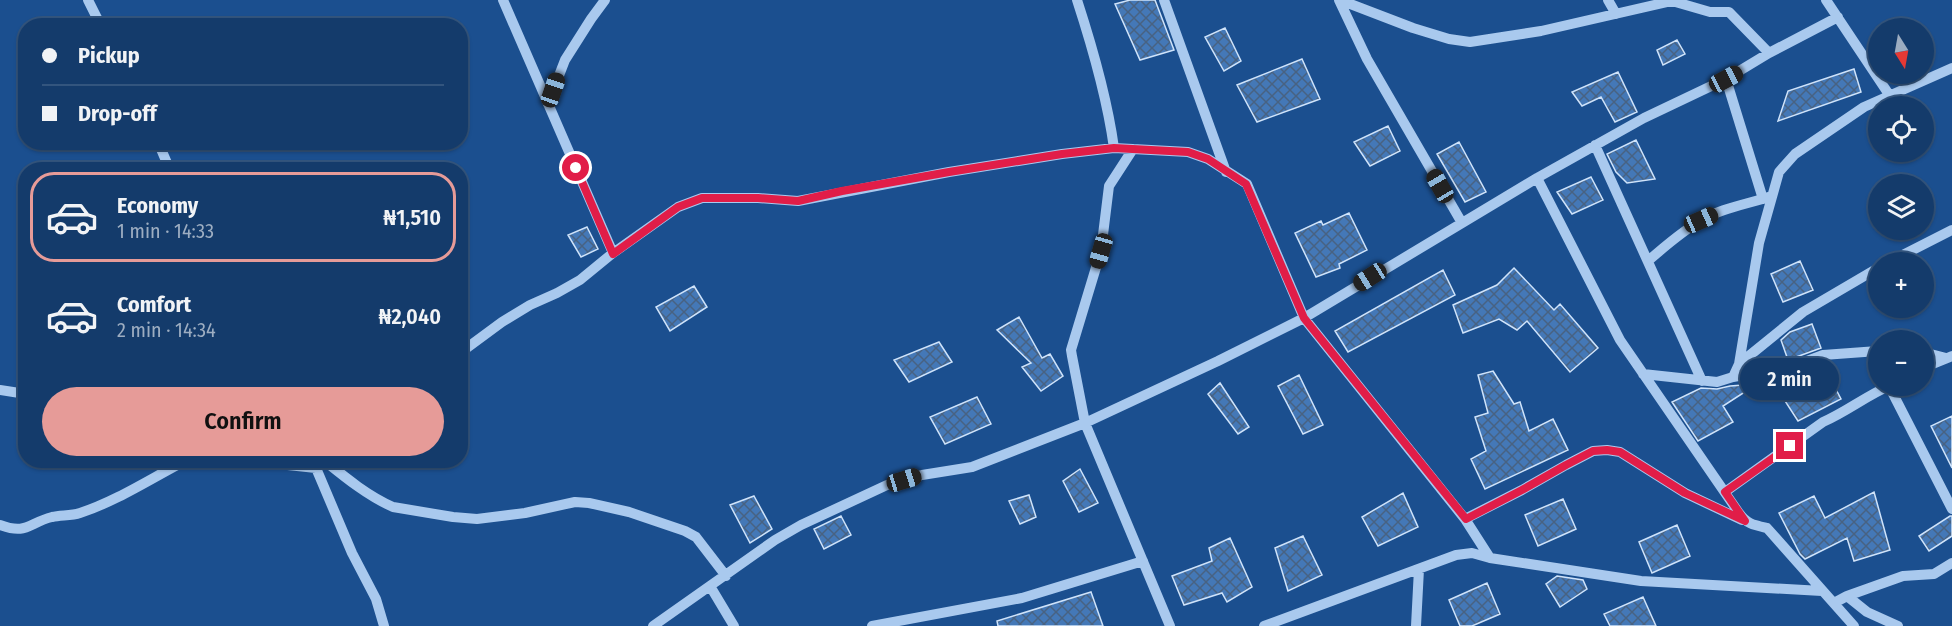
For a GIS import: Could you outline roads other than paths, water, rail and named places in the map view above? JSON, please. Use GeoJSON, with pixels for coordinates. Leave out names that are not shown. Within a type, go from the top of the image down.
{"type":"FeatureCollection","features":[{"type":"Feature","properties":{"kind":"street"},"geometry":{"type":"LineString","coordinates":[[88,0],[97,18]]}},
{"type":"Feature","properties":{"kind":"street"},"geometry":{"type":"LineString","coordinates":[[502,0],[613,254]]}},
{"type":"Feature","properties":{"kind":"street"},"geometry":{"type":"LineString","coordinates":[[548,104],[565,60],[605,0]]}},
{"type":"Feature","properties":{"kind":"street"},"geometry":{"type":"LineString","coordinates":[[1077,0],[1102,84],[1114,148]]}},
{"type":"Feature","properties":{"kind":"street"},"geometry":{"type":"LineString","coordinates":[[1164,0],[1226,172]]}},
{"type":"Feature","properties":{"kind":"street"},"geometry":{"type":"LineString","coordinates":[[1339,0],[1413,28],[1449,39],[1470,42],[1541,31],[1672,2],[1710,12],[1729,12],[1769,53]]}},
{"type":"Feature","properties":{"kind":"street"},"geometry":{"type":"LineString","coordinates":[[1339,0],[1367,59],[1462,223]]}},
{"type":"Feature","properties":{"kind":"street"},"geometry":{"type":"LineString","coordinates":[[1608,0],[1616,14]]}},
{"type":"Feature","properties":{"kind":"street"},"geometry":{"type":"LineString","coordinates":[[1826,0],[1890,96],[1952,68]]}},
{"type":"Feature","properties":{"kind":"street"},"geometry":{"type":"LineString","coordinates":[[653,626],[775,540],[801,525],[886,485],[922,475],[972,467],[1085,423],[1218,362],[1304,318],[1595,145],[1644,118],[1726,79],[1769,53],[1838,17]]}},
{"type":"Feature","properties":{"kind":"street"},"geometry":{"type":"LineString","coordinates":[[1726,79],[1767,198]]}},
{"type":"Feature","properties":{"kind":"street"},"geometry":{"type":"LineString","coordinates":[[1733,377],[1739,364],[1767,198],[1779,172],[1795,154],[1868,105]]}},
{"type":"Feature","properties":{"kind":"street"},"geometry":{"type":"LineString","coordinates":[[1595,145],[1702,381]]}},
{"type":"Feature","properties":{"kind":"street"},"geometry":{"type":"LineString","coordinates":[[468,347],[530,305],[580,280],[678,207],[702,198],[798,201],[949,172],[1114,148],[1188,152],[1208,159],[1246,184],[1304,318],[1466,519],[1490,558]]}},
{"type":"Feature","properties":{"kind":"street"},"geometry":{"type":"LineString","coordinates":[[1133,149],[1109,186],[1102,245],[1071,351],[1085,423],[1170,626]]}},
{"type":"Feature","properties":{"kind":"street"},"geometry":{"type":"LineString","coordinates":[[1537,178],[1620,340],[1745,521]]}},
{"type":"Feature","properties":{"kind":"street"},"geometry":{"type":"LineString","coordinates":[[1648,261],[1701,220],[1767,198]]}},
{"type":"Feature","properties":{"kind":"street"},"geometry":{"type":"LineString","coordinates":[[1909,252],[1952,230]]}},
{"type":"Feature","properties":{"kind":"street"},"geometry":{"type":"LineString","coordinates":[[1739,364],[1803,312],[1868,274]]}},
{"type":"Feature","properties":{"kind":"street"},"geometry":{"type":"LineString","coordinates":[[1643,374],[1717,382],[1791,367],[1823,355],[1868,352]]}},
{"type":"Feature","properties":{"kind":"street"},"geometry":{"type":"LineString","coordinates":[[1934,354],[1949,357]]}},
{"type":"Feature","properties":{"kind":"street"},"geometry":{"type":"LineString","coordinates":[[1934,363],[1949,357]]}},
{"type":"Feature","properties":{"kind":"street"},"geometry":{"type":"LineString","coordinates":[[1725,492],[1823,422],[1865,397],[1889,386],[1952,508]]}},
{"type":"Feature","properties":{"kind":"street"},"geometry":{"type":"LineString","coordinates":[[0,390],[18,393]]}},
{"type":"Feature","properties":{"kind":"street"},"geometry":{"type":"LineString","coordinates":[[1466,519],[1593,451],[1620,452],[1685,493],[1752,526],[1767,528],[1854,626]]}},
{"type":"Feature","properties":{"kind":"street"},"geometry":{"type":"LineString","coordinates":[[0,525],[17,530],[51,518],[78,514],[171,468]]}},
{"type":"Feature","properties":{"kind":"street"},"geometry":{"type":"LineString","coordinates":[[322,468],[352,553],[376,599],[384,626]]}},
{"type":"Feature","properties":{"kind":"street"},"geometry":{"type":"LineString","coordinates":[[329,468],[393,507],[453,518],[477,519],[525,513],[575,502],[629,512],[696,537],[726,576]]}},
{"type":"Feature","properties":{"kind":"street"},"geometry":{"type":"LineString","coordinates":[[1264,626],[1456,555],[1472,553],[1490,558],[1641,581],[1822,591]]}},
{"type":"Feature","properties":{"kind":"street"},"geometry":{"type":"LineString","coordinates":[[872,626],[1022,598],[1143,561]]}},
{"type":"Feature","properties":{"kind":"street"},"geometry":{"type":"LineString","coordinates":[[1834,603],[1903,576],[1934,574],[1952,563]]}},
{"type":"Feature","properties":{"kind":"street"},"geometry":{"type":"LineString","coordinates":[[1416,626],[1419,569]]}},
{"type":"Feature","properties":{"kind":"street"},"geometry":{"type":"LineString","coordinates":[[710,586],[734,626]]}},
{"type":"Feature","properties":{"kind":"street"},"geometry":{"type":"LineString","coordinates":[[1847,596],[1867,612],[1898,626]]}}]}
